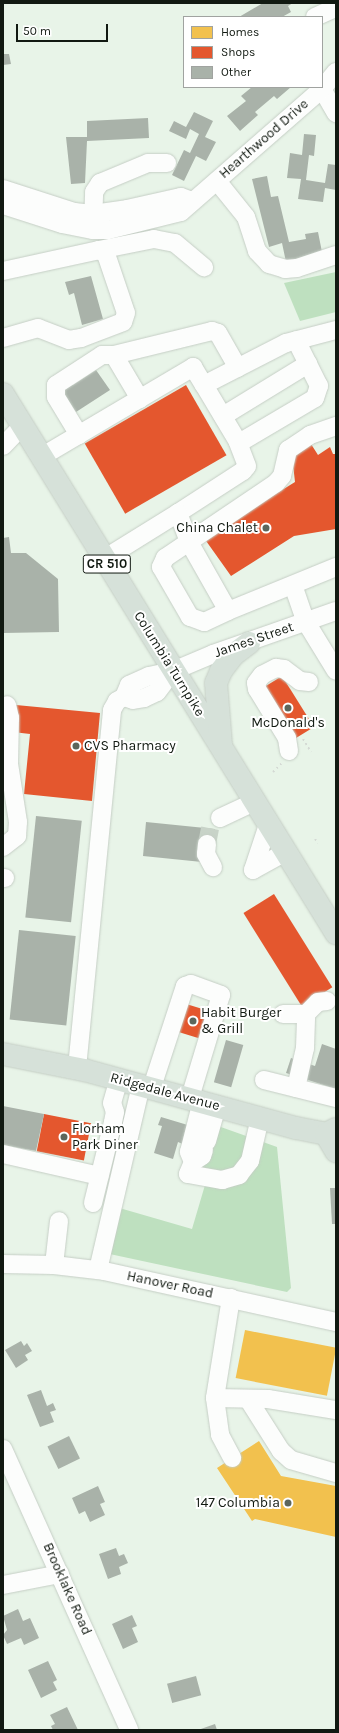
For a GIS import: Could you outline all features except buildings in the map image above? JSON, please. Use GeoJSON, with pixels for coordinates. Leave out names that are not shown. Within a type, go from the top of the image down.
{"type":"FeatureCollection","features":[{"type":"Feature","properties":{"kind":"main road","name":"Columbia Turnpike"},"geometry":{"type":"LineString","coordinates":[[3,394],[336,933]]}},
{"type":"Feature","properties":{"kind":"main road"},"geometry":{"type":"LineString","coordinates":[[221,748],[216,684],[221,671],[233,655],[249,643]]}},
{"type":"Feature","properties":{"kind":"main road","name":"Ridgedale Avenue"},"geometry":{"type":"LineString","coordinates":[[3,1054],[77,1068],[333,1138]]}},
{"type":"Feature","properties":{"kind":"street"},"geometry":{"type":"LineString","coordinates":[[317,16],[335,7]]}},
{"type":"Feature","properties":{"kind":"street","name":"Hearthwood Drive"},"geometry":{"type":"LineString","coordinates":[[3,205],[62,224],[93,222],[127,209],[181,197],[192,201],[217,181],[336,75]]}},
{"type":"Feature","properties":{"kind":"street"},"geometry":{"type":"LineString","coordinates":[[322,89],[336,113]]}},
{"type":"Feature","properties":{"kind":"street"},"geometry":{"type":"LineString","coordinates":[[93,222],[94,192],[100,183],[148,163],[167,163]]}},
{"type":"Feature","properties":{"kind":"street"},"geometry":{"type":"LineString","coordinates":[[217,181],[246,216],[257,251],[269,264],[285,269],[296,268],[336,255]]}},
{"type":"Feature","properties":{"kind":"street","name":"Hearthwood Drive"},"geometry":{"type":"LineString","coordinates":[[3,189],[74,212],[93,222]]}},
{"type":"Feature","properties":{"kind":"street"},"geometry":{"type":"LineString","coordinates":[[3,270],[154,239],[175,243],[204,267]]}},
{"type":"Feature","properties":{"kind":"street"},"geometry":{"type":"LineString","coordinates":[[3,338],[38,328],[69,340],[81,338],[123,322],[126,313],[106,254],[99,250]]}},
{"type":"Feature","properties":{"kind":"street"},"geometry":{"type":"LineString","coordinates":[[79,435],[56,397],[56,386],[102,356],[212,331],[218,333],[238,368]]}},
{"type":"Feature","properties":{"kind":"street"},"geometry":{"type":"LineString","coordinates":[[204,385],[286,342],[334,336]]}},
{"type":"Feature","properties":{"kind":"street"},"geometry":{"type":"LineString","coordinates":[[239,443],[315,398],[320,386],[296,340]]}},
{"type":"Feature","properties":{"kind":"street"},"geometry":{"type":"LineString","coordinates":[[114,354],[140,398]]}},
{"type":"Feature","properties":{"kind":"street"},"geometry":{"type":"LineString","coordinates":[[223,416],[308,364]]}},
{"type":"Feature","properties":{"kind":"street"},"geometry":{"type":"LineString","coordinates":[[41,457],[193,367],[239,443],[247,459],[246,468],[104,559]]}},
{"type":"Feature","properties":{"kind":"street"},"geometry":{"type":"LineString","coordinates":[[3,446],[22,426]]}},
{"type":"Feature","properties":{"kind":"street"},"geometry":{"type":"LineString","coordinates":[[336,426],[310,435],[288,450],[282,476],[276,483],[165,558],[161,567],[190,617],[204,622],[336,568]]}},
{"type":"Feature","properties":{"kind":"street"},"geometry":{"type":"LineString","coordinates":[[178,513],[189,542],[228,611]]}},
{"type":"Feature","properties":{"kind":"street"},"geometry":{"type":"LineString","coordinates":[[293,585],[306,622],[336,671]]}},
{"type":"Feature","properties":{"kind":"street","name":"James Street"},"geometry":{"type":"LineString","coordinates":[[173,671],[213,654],[249,643],[336,611]]}},
{"type":"Feature","properties":{"kind":"street"},"geometry":{"type":"LineString","coordinates":[[286,756],[287,738],[257,689],[256,683],[262,675],[276,668],[284,669],[300,681],[309,682]]}},
{"type":"Feature","properties":{"kind":"street"},"geometry":{"type":"LineString","coordinates":[[77,1068],[112,710],[117,701],[124,697],[133,700],[144,698],[157,692],[173,671]]}},
{"type":"Feature","properties":{"kind":"street"},"geometry":{"type":"LineString","coordinates":[[3,848],[17,836],[18,822],[11,776],[7,705]]}},
{"type":"Feature","properties":{"kind":"street"},"geometry":{"type":"LineString","coordinates":[[11,776],[18,771],[22,734]]}},
{"type":"Feature","properties":{"kind":"street"},"geometry":{"type":"LineString","coordinates":[[213,867],[206,854],[214,826],[254,802]]}},
{"type":"Feature","properties":{"kind":"street"},"geometry":{"type":"LineString","coordinates":[[268,825],[253,870],[286,852]]}},
{"type":"Feature","properties":{"kind":"street"},"geometry":{"type":"LineString","coordinates":[[98,1270],[146,1086],[185,986],[191,984],[220,995],[203,1102],[198,1157]]}},
{"type":"Feature","properties":{"kind":"street"},"geometry":{"type":"LineString","coordinates":[[296,1088],[305,1048],[306,1014],[318,1002],[327,1000]]}},
{"type":"Feature","properties":{"kind":"street"},"geometry":{"type":"LineString","coordinates":[[283,1014],[306,1014]]}},
{"type":"Feature","properties":{"kind":"street"},"geometry":{"type":"LineString","coordinates":[[93,1203],[114,1117],[112,1103],[119,1079]]}},
{"type":"Feature","properties":{"kind":"street"},"geometry":{"type":"LineString","coordinates":[[264,1080],[336,1098]]}},
{"type":"Feature","properties":{"kind":"street"},"geometry":{"type":"LineString","coordinates":[[203,1102],[188,1152],[198,1157],[222,1180],[239,1175],[250,1161],[260,1118]]}},
{"type":"Feature","properties":{"kind":"street"},"geometry":{"type":"LineString","coordinates":[[3,1154],[100,1176]]}},
{"type":"Feature","properties":{"kind":"street"},"geometry":{"type":"LineString","coordinates":[[54,1265],[60,1221]]}},
{"type":"Feature","properties":{"kind":"street","name":"Hanover Road"},"geometry":{"type":"LineString","coordinates":[[3,1264],[54,1265],[98,1270],[336,1322]]}},
{"type":"Feature","properties":{"kind":"street"},"geometry":{"type":"LineString","coordinates":[[231,1298],[215,1398],[220,1435],[232,1458]]}},
{"type":"Feature","properties":{"kind":"street"},"geometry":{"type":"LineString","coordinates":[[215,1398],[268,1398],[336,1410]]}},
{"type":"Feature","properties":{"kind":"street"},"geometry":{"type":"LineString","coordinates":[[248,1399],[281,1451],[291,1460],[336,1473]]}},
{"type":"Feature","properties":{"kind":"street","name":"Brooklake Road"},"geometry":{"type":"LineString","coordinates":[[3,1449],[129,1730]]}},
{"type":"Feature","properties":{"kind":"street"},"geometry":{"type":"LineString","coordinates":[[3,1585],[60,1574]]}},
{"type":"Feature","properties":{"kind":"path"},"geometry":{"type":"LineString","coordinates":[[301,736],[311,752]]}},
{"type":"Feature","properties":{"kind":"path"},"geometry":{"type":"LineString","coordinates":[[273,772],[286,756]]}},
{"type":"Feature","properties":{"kind":"path"},"geometry":{"type":"LineString","coordinates":[[315,839],[318,843]]}},
{"type":"Feature","properties":{"kind":"green space"},"geometry":{"type":"Polygon","coordinates":[[[336,272],[336,312],[300,321],[284,283],[336,272]]]}},
{"type":"Feature","properties":{"kind":"green space"},"geometry":{"type":"Polygon","coordinates":[[[218,1126],[277,1147],[291,1288],[287,1292],[105,1253],[116,1207],[192,1229],[205,1185],[199,1176],[218,1126]]]}},
{"type":"Feature","properties":{"kind":"tunnel"},"geometry":{"type":"LineString","coordinates":[[207,844],[210,828]]}},
{"type":"Feature","properties":{"kind":"place","name":"China Chalet"},"geometry":{"type":"Point","coordinates":[266,528]}},
{"type":"Feature","properties":{"kind":"place","name":"McDonald's"},"geometry":{"type":"Point","coordinates":[288,708]}},
{"type":"Feature","properties":{"kind":"place","name":"CVS Pharmacy"},"geometry":{"type":"Point","coordinates":[76,746]}},
{"type":"Feature","properties":{"kind":"place","name":"Habit Burger & Grill"},"geometry":{"type":"Point","coordinates":[193,1021]}},
{"type":"Feature","properties":{"kind":"place","name":"Florham Park Diner"},"geometry":{"type":"Point","coordinates":[64,1137]}},
{"type":"Feature","properties":{"kind":"place","name":"147 Columbia"},"geometry":{"type":"Point","coordinates":[288,1503]}}]}
